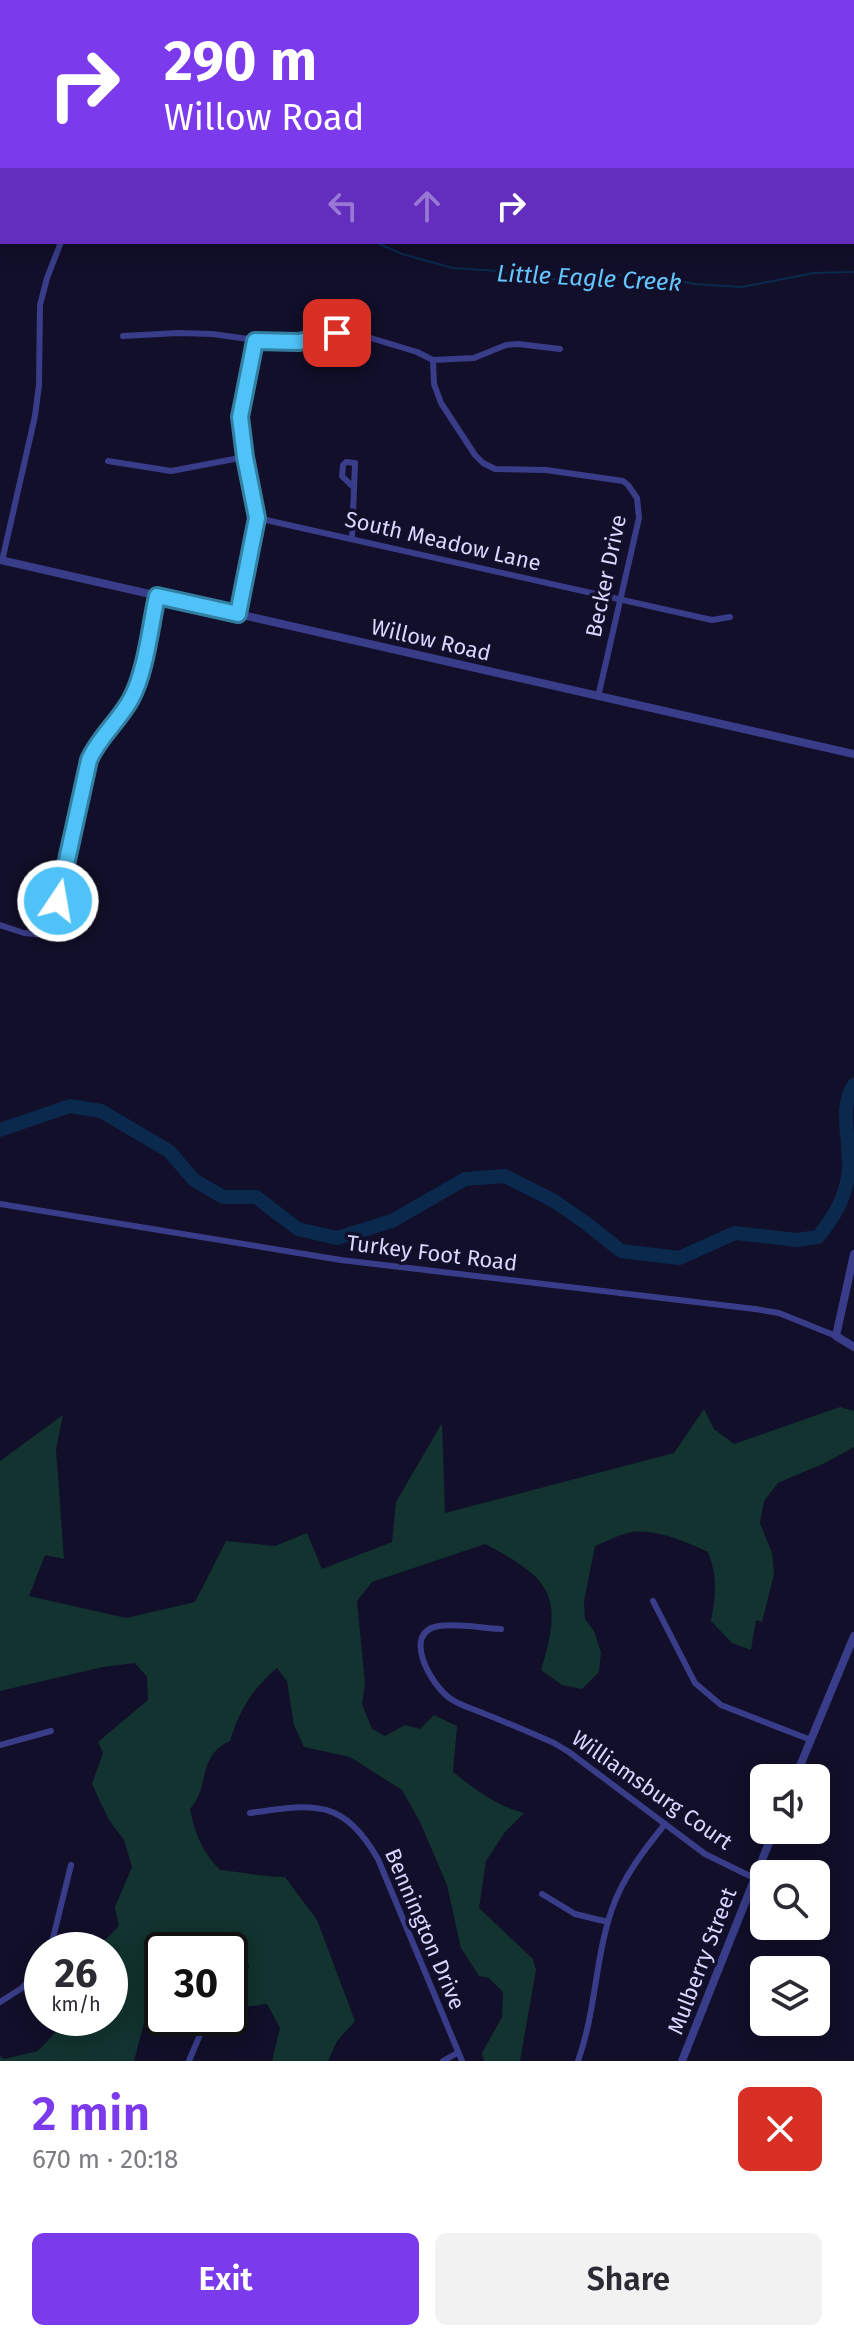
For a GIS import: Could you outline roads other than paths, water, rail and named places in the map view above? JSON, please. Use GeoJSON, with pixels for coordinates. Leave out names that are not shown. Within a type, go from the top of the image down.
{"type":"FeatureCollection","features":[{"type":"Feature","properties":{"kind":"street"},"geometry":{"type":"LineString","coordinates":[[1,560],[35,416],[43,291],[60,244]]}},
{"type":"Feature","properties":{"kind":"street"},"geometry":{"type":"LineString","coordinates":[[123,336],[212,334],[255,341],[299,342],[351,332],[417,352],[434,363],[474,358],[506,345],[560,349]]}},
{"type":"Feature","properties":{"kind":"street"},"geometry":{"type":"LineString","coordinates":[[238,614],[257,518],[240,417],[255,341]]}},
{"type":"Feature","properties":{"kind":"street","name":"Becker Drive"},"geometry":{"type":"LineString","coordinates":[[434,363],[434,384],[441,403],[483,463],[495,469],[546,470],[623,481],[637,498],[639,518],[598,697]]}},
{"type":"Feature","properties":{"kind":"street"},"geometry":{"type":"LineString","coordinates":[[108,461],[171,471],[245,457]]}},
{"type":"Feature","properties":{"kind":"street"},"geometry":{"type":"LineString","coordinates":[[352,486],[352,539]]}},
{"type":"Feature","properties":{"kind":"street","name":"South Meadow Lane"},"geometry":{"type":"LineString","coordinates":[[257,518],[712,620],[730,617]]}},
{"type":"Feature","properties":{"kind":"street","name":"Willow Road"},"geometry":{"type":"LineString","coordinates":[[1,560],[854,754]]}},
{"type":"Feature","properties":{"kind":"street"},"geometry":{"type":"LineString","coordinates":[[0,925],[24,933],[45,935],[52,926],[89,760],[98,741],[129,704],[137,688],[157,596]]}},
{"type":"Feature","properties":{"kind":"street","name":"Turkey Foot Road"},"geometry":{"type":"LineString","coordinates":[[0,1204],[341,1260],[779,1313],[836,1336],[854,1347]]}},
{"type":"Feature","properties":{"kind":"street"},"geometry":{"type":"LineString","coordinates":[[836,1336],[854,1254]]}},
{"type":"Feature","properties":{"kind":"street"},"geometry":{"type":"LineString","coordinates":[[653,1601],[695,1683],[709,1696],[721,1705],[811,1740]]}},
{"type":"Feature","properties":{"kind":"street","name":"Williamsburg Court"},"geometry":{"type":"LineString","coordinates":[[501,1629],[439,1626],[428,1630],[421,1647],[421,1659],[428,1675],[453,1701],[569,1752],[705,1854],[750,1876]]}},
{"type":"Feature","properties":{"kind":"street"},"geometry":{"type":"LineString","coordinates":[[801,1764],[854,1636]]}},
{"type":"Feature","properties":{"kind":"street"},"geometry":{"type":"LineString","coordinates":[[0,1745],[51,1731]]}},
{"type":"Feature","properties":{"kind":"street","name":"Bennington Drive"},"geometry":{"type":"LineString","coordinates":[[250,1813],[316,1806],[347,1822],[367,1842],[378,1859],[462,2061]]}},
{"type":"Feature","properties":{"kind":"street"},"geometry":{"type":"LineString","coordinates":[[578,2061],[591,2018],[608,1922],[628,1875],[665,1824]]}},
{"type":"Feature","properties":{"kind":"street"},"geometry":{"type":"LineString","coordinates":[[54,1932],[71,1865]]}},
{"type":"Feature","properties":{"kind":"street","name":"Mulberry Street"},"geometry":{"type":"LineString","coordinates":[[682,2061],[750,1888]]}},
{"type":"Feature","properties":{"kind":"street"},"geometry":{"type":"LineString","coordinates":[[542,1894],[575,1914],[608,1922]]}},
{"type":"Feature","properties":{"kind":"street"},"geometry":{"type":"LineString","coordinates":[[0,2002],[24,1986]]}},
{"type":"Feature","properties":{"kind":"street"},"geometry":{"type":"LineString","coordinates":[[189,2061],[199,2036]]}},
{"type":"Feature","properties":{"kind":"street"},"geometry":{"type":"LineString","coordinates":[[443,2061],[457,2053]]}},
{"type":"Feature","properties":{"kind":"waterway","name":"Little Eagle Creek"},"geometry":{"type":"LineString","coordinates":[[380,244],[402,254],[453,268],[499,271],[547,281],[575,273],[667,278],[694,284],[742,287],[814,273],[854,272]]}},
{"type":"Feature","properties":{"kind":"waterway"},"geometry":{"type":"LineString","coordinates":[[0,1130],[70,1106],[101,1111],[169,1151],[194,1180],[223,1197],[256,1197],[298,1229],[337,1238],[392,1221],[465,1179],[505,1176],[554,1201],[621,1251],[679,1258],[735,1233],[797,1240],[818,1237],[837,1209],[846,1186],[849,1166],[846,1116],[849,1094],[854,1085]]}}]}
